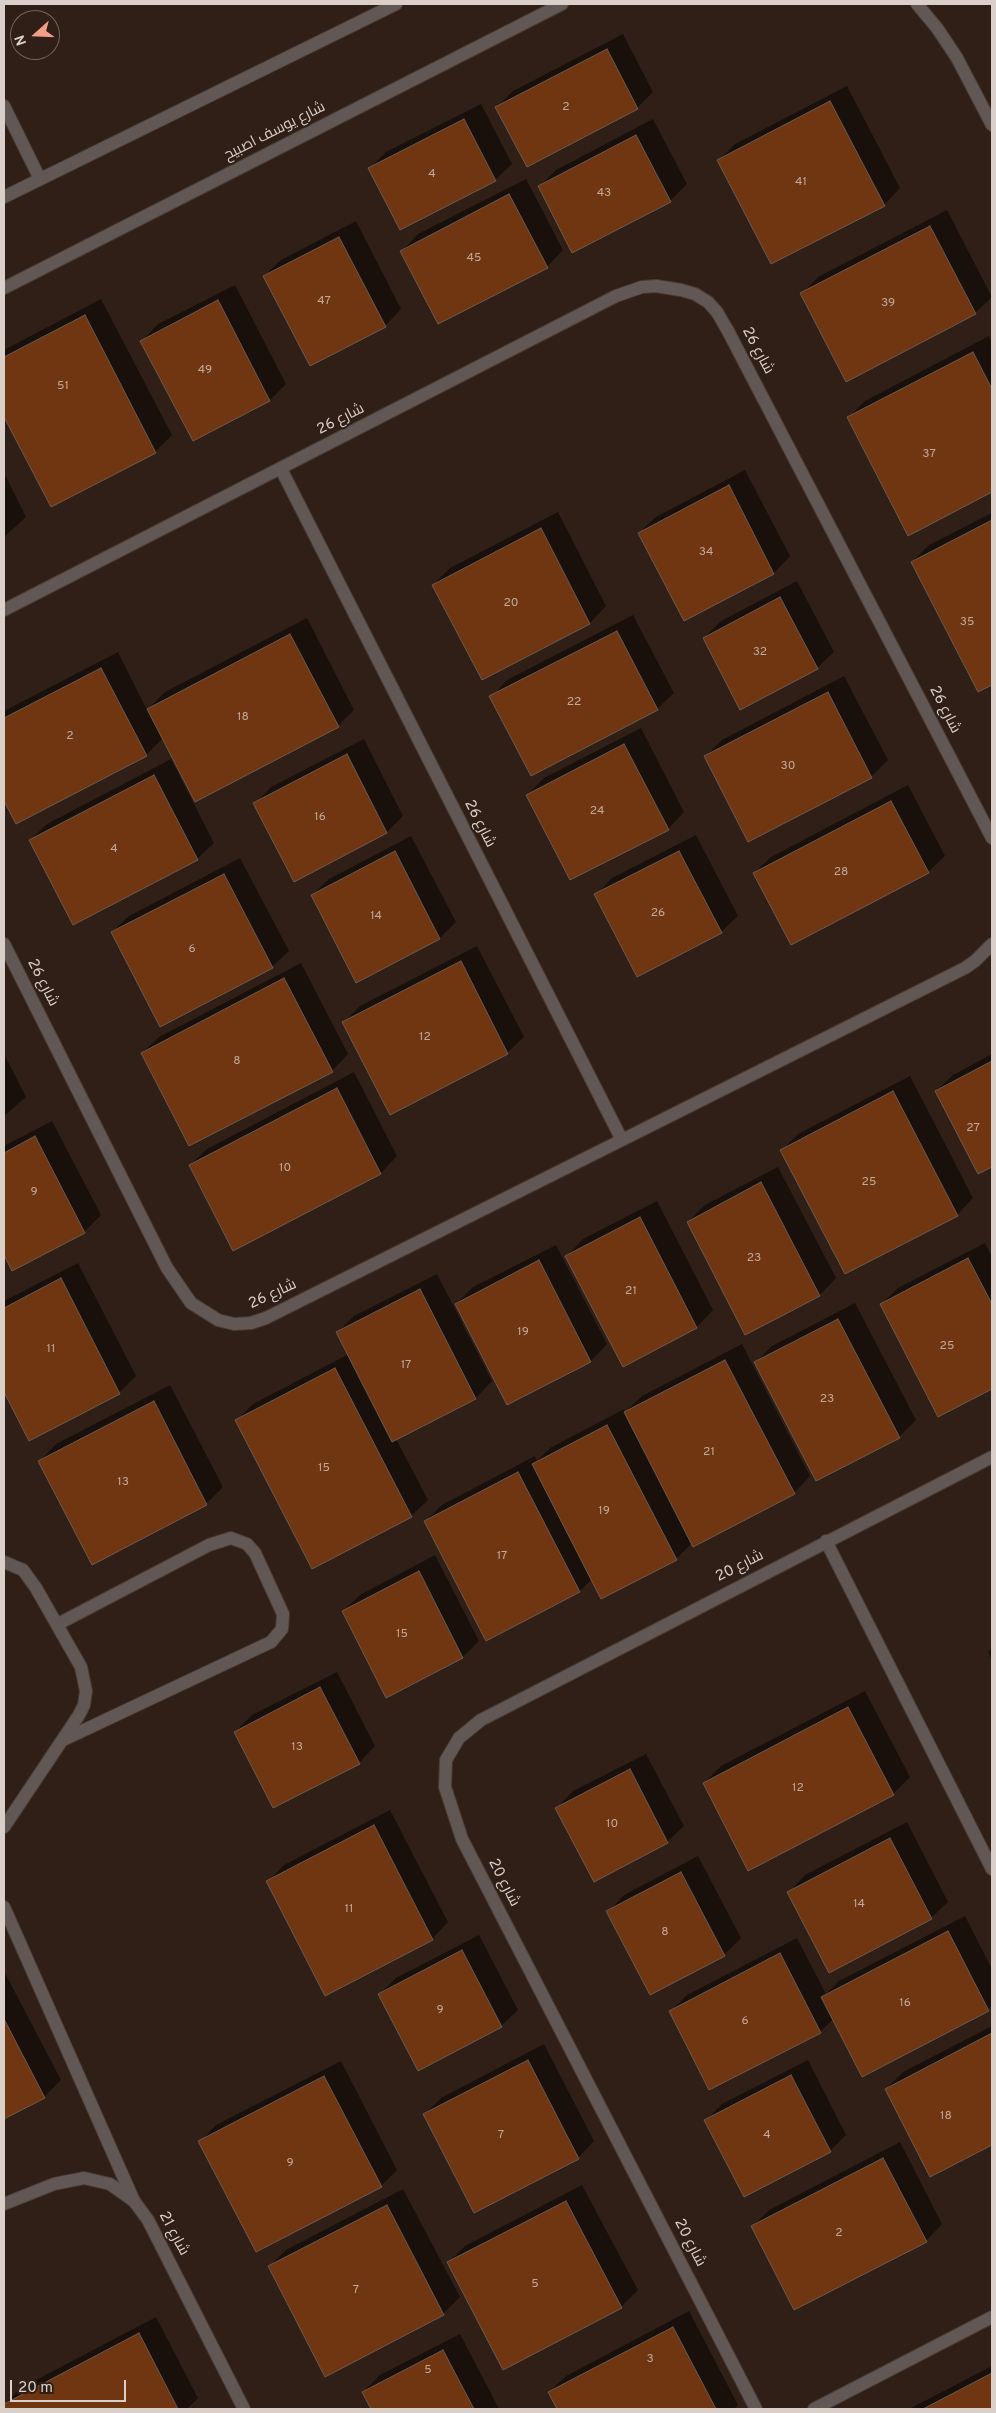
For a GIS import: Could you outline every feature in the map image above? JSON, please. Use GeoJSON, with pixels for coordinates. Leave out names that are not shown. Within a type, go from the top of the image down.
{"type":"FeatureCollection","features":[{"type":"Feature","properties":{"kind":"street"},"geometry":{"type":"LineString","coordinates":[[4,197],[396,4]]}},
{"type":"Feature","properties":{"kind":"street","name":"شارع يوسف اصبيح"},"geometry":{"type":"LineString","coordinates":[[4,288],[562,4]]}},
{"type":"Feature","properties":{"kind":"street"},"geometry":{"type":"LineString","coordinates":[[918,4],[957,58],[992,126]]}},
{"type":"Feature","properties":{"kind":"street"},"geometry":{"type":"LineString","coordinates":[[4,106],[40,178]]}},
{"type":"Feature","properties":{"kind":"street","name":"شارع 26"},"geometry":{"type":"LineString","coordinates":[[4,610],[616,296],[632,290],[656,286],[695,294],[717,312],[728,331],[992,838]]}},
{"type":"Feature","properties":{"kind":"street","name":"شارع 26"},"geometry":{"type":"LineString","coordinates":[[281,469],[622,1140]]}},
{"type":"Feature","properties":{"kind":"street","name":"شارع 26"},"geometry":{"type":"LineString","coordinates":[[4,944],[168,1268],[191,1302],[218,1320],[234,1324],[251,1323],[266,1318],[622,1140],[965,968],[975,962],[992,944]]}},
{"type":"Feature","properties":{"kind":"street","name":"شارع 20"},"geometry":{"type":"LineString","coordinates":[[756,2409],[462,1839],[448,1803],[444,1772],[446,1760],[459,1738],[481,1720],[992,1457]]}},
{"type":"Feature","properties":{"kind":"street"},"geometry":{"type":"LineString","coordinates":[[58,1624],[209,1544],[232,1538],[247,1544],[255,1553],[283,1614],[282,1629],[271,1642],[63,1740]]}},
{"type":"Feature","properties":{"kind":"street"},"geometry":{"type":"LineString","coordinates":[[826,1541],[992,1869]]}},
{"type":"Feature","properties":{"kind":"street"},"geometry":{"type":"LineString","coordinates":[[4,1562],[23,1570],[58,1624],[81,1667],[86,1691],[84,1704],[63,1740],[4,1827]]}},
{"type":"Feature","properties":{"kind":"street"},"geometry":{"type":"LineString","coordinates":[[4,1907],[134,2200]]}},
{"type":"Feature","properties":{"kind":"street","name":"شارع 21"},"geometry":{"type":"LineString","coordinates":[[4,2204],[54,2184],[84,2178],[110,2184],[134,2200],[148,2220],[244,2409]]}},
{"type":"Feature","properties":{"kind":"street"},"geometry":{"type":"LineString","coordinates":[[814,2409],[992,2317]]}},
{"type":"Feature","properties":{"kind":"building"},"geometry":{"type":"Polygon","coordinates":[[[607,49],[638,109],[527,167],[495,107],[607,49]]]}},
{"type":"Feature","properties":{"kind":"building"},"geometry":{"type":"Polygon","coordinates":[[[830,101],[885,206],[771,264],[717,160],[830,101]]]}},
{"type":"Feature","properties":{"kind":"building"},"geometry":{"type":"Polygon","coordinates":[[[464,119],[496,181],[400,230],[368,168],[464,119]]]}},
{"type":"Feature","properties":{"kind":"building"},"geometry":{"type":"Polygon","coordinates":[[[636,135],[671,202],[572,253],[538,186],[636,135]]]}},
{"type":"Feature","properties":{"kind":"building"},"geometry":{"type":"Polygon","coordinates":[[[509,194],[548,268],[438,324],[400,251],[509,194]]]}},
{"type":"Feature","properties":{"kind":"building"},"geometry":{"type":"Polygon","coordinates":[[[930,226],[976,314],[846,382],[800,293],[930,226]]]}},
{"type":"Feature","properties":{"kind":"building"},"geometry":{"type":"Polygon","coordinates":[[[339,237],[386,327],[310,366],[263,276],[339,237]]]}},
{"type":"Feature","properties":{"kind":"building"},"geometry":{"type":"Polygon","coordinates":[[[218,300],[270,401],[193,441],[140,341],[218,300]]]}},
{"type":"Feature","properties":{"kind":"building"},"geometry":{"type":"Polygon","coordinates":[[[85,315],[156,453],[51,507],[4,417],[4,357],[85,315]]]}},
{"type":"Feature","properties":{"kind":"building"},"geometry":{"type":"Polygon","coordinates":[[[973,352],[992,389],[992,492],[908,536],[847,417],[973,352]]]}},
{"type":"Feature","properties":{"kind":"building"},"geometry":{"type":"Polygon","coordinates":[[[729,485],[774,574],[684,621],[638,533],[729,485]]]}},
{"type":"Feature","properties":{"kind":"building"},"geometry":{"type":"Polygon","coordinates":[[[992,520],[992,685],[978,692],[911,562],[992,520]]]}},
{"type":"Feature","properties":{"kind":"building"},"geometry":{"type":"Polygon","coordinates":[[[541,528],[590,624],[482,680],[432,585],[541,528]]]}},
{"type":"Feature","properties":{"kind":"building"},"geometry":{"type":"Polygon","coordinates":[[[780,597],[818,669],[740,710],[703,638],[780,597]]]}},
{"type":"Feature","properties":{"kind":"building"},"geometry":{"type":"Polygon","coordinates":[[[617,631],[658,710],[531,776],[489,696],[617,631]]]}},
{"type":"Feature","properties":{"kind":"building"},"geometry":{"type":"Polygon","coordinates":[[[290,634],[339,727],[195,802],[147,709],[290,634]]]}},
{"type":"Feature","properties":{"kind":"building"},"geometry":{"type":"Polygon","coordinates":[[[101,668],[147,756],[16,824],[4,801],[4,718],[101,668]]]}},
{"type":"Feature","properties":{"kind":"building"},"geometry":{"type":"Polygon","coordinates":[[[828,692],[872,778],[748,842],[704,756],[828,692]]]}},
{"type":"Feature","properties":{"kind":"building"},"geometry":{"type":"Polygon","coordinates":[[[624,744],[669,830],[570,880],[526,795],[624,744]]]}},
{"type":"Feature","properties":{"kind":"building"},"geometry":{"type":"Polygon","coordinates":[[[347,754],[387,833],[294,882],[253,803],[347,754]]]}},
{"type":"Feature","properties":{"kind":"building"},"geometry":{"type":"Polygon","coordinates":[[[154,775],[198,860],[73,925],[29,840],[154,775]]]}},
{"type":"Feature","properties":{"kind":"building"},"geometry":{"type":"Polygon","coordinates":[[[891,801],[929,873],[791,945],[753,873],[891,801]]]}},
{"type":"Feature","properties":{"kind":"building"},"geometry":{"type":"Polygon","coordinates":[[[395,851],[440,939],[356,983],[311,895],[395,851]]]}},
{"type":"Feature","properties":{"kind":"building"},"geometry":{"type":"Polygon","coordinates":[[[679,851],[722,933],[637,977],[594,894],[679,851]]]}},
{"type":"Feature","properties":{"kind":"building"},"geometry":{"type":"Polygon","coordinates":[[[224,874],[273,968],[160,1027],[111,932],[224,874]]]}},
{"type":"Feature","properties":{"kind":"building"},"geometry":{"type":"Polygon","coordinates":[[[461,961],[508,1054],[390,1115],[342,1022],[461,961]]]}},
{"type":"Feature","properties":{"kind":"building"},"geometry":{"type":"Polygon","coordinates":[[[284,978],[333,1072],[189,1146],[141,1053],[284,978]]]}},
{"type":"Feature","properties":{"kind":"building"},"geometry":{"type":"Polygon","coordinates":[[[992,1061],[992,1167],[978,1174],[935,1091],[992,1061]]]}},
{"type":"Feature","properties":{"kind":"building"},"geometry":{"type":"Polygon","coordinates":[[[337,1088],[381,1174],[233,1251],[189,1165],[337,1088]]]}},
{"type":"Feature","properties":{"kind":"building"},"geometry":{"type":"Polygon","coordinates":[[[893,1091],[958,1216],[845,1274],[780,1150],[893,1091]]]}},
{"type":"Feature","properties":{"kind":"building"},"geometry":{"type":"Polygon","coordinates":[[[35,1136],[85,1233],[12,1271],[4,1255],[4,1153],[35,1136]]]}},
{"type":"Feature","properties":{"kind":"building"},"geometry":{"type":"Polygon","coordinates":[[[761,1182],[820,1296],[745,1335],[687,1222],[761,1182]]]}},
{"type":"Feature","properties":{"kind":"building"},"geometry":{"type":"Polygon","coordinates":[[[640,1217],[697,1328],[623,1367],[565,1256],[640,1217]]]}},
{"type":"Feature","properties":{"kind":"building"},"geometry":{"type":"Polygon","coordinates":[[[968,1258],[992,1304],[992,1389],[938,1417],[880,1304],[968,1258]]]}},
{"type":"Feature","properties":{"kind":"building"},"geometry":{"type":"Polygon","coordinates":[[[539,1260],[591,1362],[507,1405],[455,1304],[539,1260]]]}},
{"type":"Feature","properties":{"kind":"building"},"geometry":{"type":"Polygon","coordinates":[[[61,1278],[120,1394],[29,1441],[4,1392],[4,1308],[61,1278]]]}},
{"type":"Feature","properties":{"kind":"building"},"geometry":{"type":"Polygon","coordinates":[[[420,1289],[476,1399],[392,1442],[336,1332],[420,1289]]]}},
{"type":"Feature","properties":{"kind":"building"},"geometry":{"type":"Polygon","coordinates":[[[838,1319],[900,1438],[816,1481],[754,1362],[838,1319]]]}},
{"type":"Feature","properties":{"kind":"building"},"geometry":{"type":"Polygon","coordinates":[[[725,1360],[795,1494],[693,1547],[624,1412],[725,1360]]]}},
{"type":"Feature","properties":{"kind":"building"},"geometry":{"type":"Polygon","coordinates":[[[335,1368],[412,1517],[312,1569],[235,1420],[335,1368]]]}},
{"type":"Feature","properties":{"kind":"building"},"geometry":{"type":"Polygon","coordinates":[[[154,1401],[207,1505],[92,1565],[38,1461],[154,1401]]]}},
{"type":"Feature","properties":{"kind":"building"},"geometry":{"type":"Polygon","coordinates":[[[607,1425],[677,1560],[601,1599],[532,1464],[607,1425]]]}},
{"type":"Feature","properties":{"kind":"building"},"geometry":{"type":"Polygon","coordinates":[[[518,1472],[580,1592],[486,1641],[424,1521],[518,1472]]]}},
{"type":"Feature","properties":{"kind":"building"},"geometry":{"type":"Polygon","coordinates":[[[419,1571],[463,1658],[386,1698],[342,1611],[419,1571]]]}},
{"type":"Feature","properties":{"kind":"building"},"geometry":{"type":"Polygon","coordinates":[[[320,1687],[360,1764],[273,1808],[234,1732],[320,1687]]]}},
{"type":"Feature","properties":{"kind":"building"},"geometry":{"type":"Polygon","coordinates":[[[848,1707],[894,1795],[748,1871],[703,1783],[848,1707]]]}},
{"type":"Feature","properties":{"kind":"building"},"geometry":{"type":"Polygon","coordinates":[[[630,1769],[668,1843],[594,1882],[555,1808],[630,1769]]]}},
{"type":"Feature","properties":{"kind":"building"},"geometry":{"type":"Polygon","coordinates":[[[374,1825],[433,1940],[325,1996],[266,1881],[374,1825]]]}},
{"type":"Feature","properties":{"kind":"building"},"geometry":{"type":"Polygon","coordinates":[[[890,1838],[932,1919],[829,1973],[787,1892],[890,1838]]]}},
{"type":"Feature","properties":{"kind":"building"},"geometry":{"type":"Polygon","coordinates":[[[681,1872],[725,1956],[650,1995],[606,1911],[681,1872]]]}},
{"type":"Feature","properties":{"kind":"building"},"geometry":{"type":"Polygon","coordinates":[[[948,1931],[989,2011],[862,2077],[821,1997],[948,1931]]]}},
{"type":"Feature","properties":{"kind":"building"},"geometry":{"type":"Polygon","coordinates":[[[462,1950],[502,2027],[418,2071],[378,1994],[462,1950]]]}},
{"type":"Feature","properties":{"kind":"building"},"geometry":{"type":"Polygon","coordinates":[[[780,1953],[821,2033],[709,2090],[669,2011],[780,1953]]]}},
{"type":"Feature","properties":{"kind":"building"},"geometry":{"type":"Polygon","coordinates":[[[4,2019],[45,2098],[4,2119],[4,2019]]]}},
{"type":"Feature","properties":{"kind":"building"},"geometry":{"type":"Polygon","coordinates":[[[992,2033],[992,2145],[930,2177],[885,2089],[992,2033]]]}},
{"type":"Feature","properties":{"kind":"building"},"geometry":{"type":"Polygon","coordinates":[[[528,2060],[579,2159],[474,2213],[423,2114],[528,2060]]]}},
{"type":"Feature","properties":{"kind":"building"},"geometry":{"type":"Polygon","coordinates":[[[791,2075],[831,2152],[744,2197],[704,2120],[791,2075]]]}},
{"type":"Feature","properties":{"kind":"building"},"geometry":{"type":"Polygon","coordinates":[[[324,2076],[382,2187],[256,2252],[198,2141],[324,2076]]]}},
{"type":"Feature","properties":{"kind":"building"},"geometry":{"type":"Polygon","coordinates":[[[883,2158],[927,2242],[794,2310],[751,2226],[883,2158]]]}},
{"type":"Feature","properties":{"kind":"building"},"geometry":{"type":"Polygon","coordinates":[[[566,2201],[622,2308],[503,2370],[447,2262],[566,2201]]]}},
{"type":"Feature","properties":{"kind":"building"},"geometry":{"type":"Polygon","coordinates":[[[387,2205],[444,2315],[325,2377],[268,2266],[387,2205]]]}},
{"type":"Feature","properties":{"kind":"building"},"geometry":{"type":"Polygon","coordinates":[[[673,2327],[716,2409],[557,2409],[548,2392],[673,2327]]]}},
{"type":"Feature","properties":{"kind":"building"},"geometry":{"type":"Polygon","coordinates":[[[139,2333],[178,2409],[5,2409],[4,2404],[139,2333]]]}},
{"type":"Feature","properties":{"kind":"building"},"geometry":{"type":"Polygon","coordinates":[[[443,2350],[474,2409],[371,2409],[362,2392],[443,2350]]]}},
{"type":"Feature","properties":{"kind":"building"},"geometry":{"type":"Polygon","coordinates":[[[992,2373],[992,2409],[923,2409],[992,2373]]]}}]}
